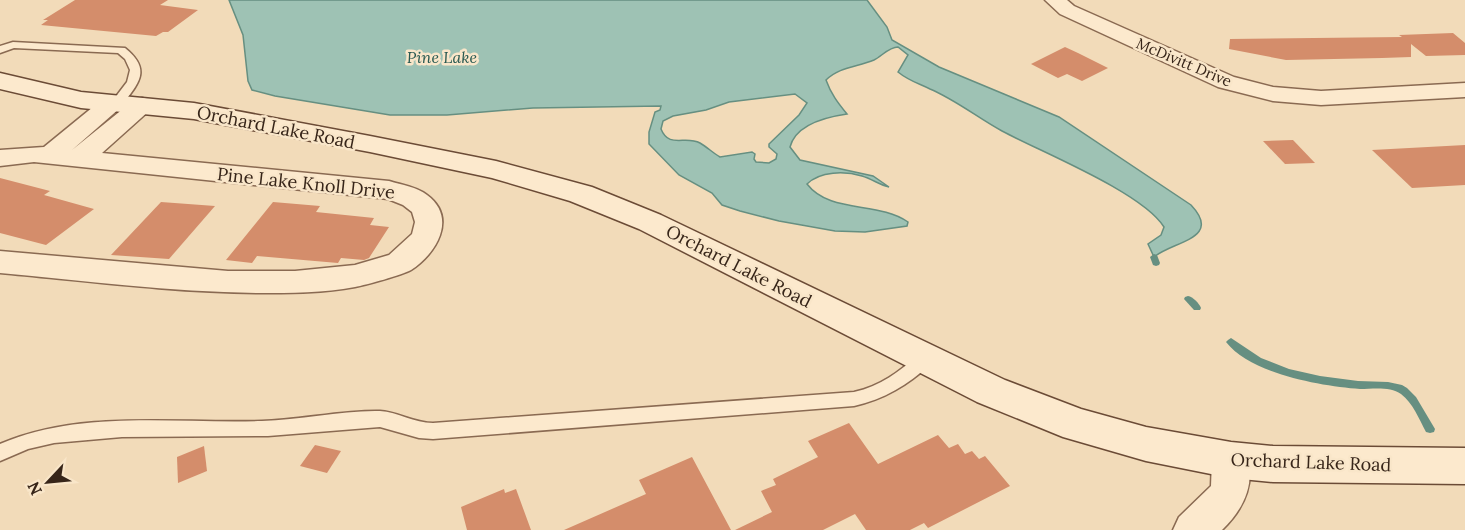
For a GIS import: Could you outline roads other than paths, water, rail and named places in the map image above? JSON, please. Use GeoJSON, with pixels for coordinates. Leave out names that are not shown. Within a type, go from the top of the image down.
{"type":"FeatureCollection","features":[{"type":"Feature","properties":{"kind":"main road","name":"Orchard Lake Road"},"geometry":{"type":"LineString","coordinates":[[0,81],[27,90],[70,98],[194,111],[449,160],[496,170],[581,194],[650,222],[991,392],[1077,424],[1155,446],[1231,460],[1299,466],[1465,466]]}},
{"type":"Feature","properties":{"kind":"street","name":"McDivitt Drive"},"geometry":{"type":"LineString","coordinates":[[1050,0],[1067,10],[1226,82],[1273,94],[1321,98],[1465,90]]}},
{"type":"Feature","properties":{"kind":"street"},"geometry":{"type":"LineString","coordinates":[[49,156],[124,104]]}},
{"type":"Feature","properties":{"kind":"street"},"geometry":{"type":"LineString","coordinates":[[79,159],[124,104]]}},
{"type":"Feature","properties":{"kind":"street","name":"Pine Lake Knoll Drive"},"geometry":{"type":"LineString","coordinates":[[0,158],[21,154],[49,156],[389,190],[408,195],[421,204],[428,215],[429,228],[419,249],[400,264],[372,274],[334,280],[241,281],[154,278],[0,262]]}},
{"type":"Feature","properties":{"kind":"street"},"geometry":{"type":"LineString","coordinates":[[1193,530],[1223,503],[1229,494],[1232,483],[1231,460]]}},
{"type":"Feature","properties":{"kind":"lane"},"geometry":{"type":"LineString","coordinates":[[0,50],[13,45],[121,50],[131,57],[136,68],[135,81],[124,104]]}},
{"type":"Feature","properties":{"kind":"lane"},"geometry":{"type":"LineString","coordinates":[[0,453],[29,440],[74,433],[253,429],[380,419],[395,422],[410,429],[433,431],[854,399],[876,395],[895,386],[925,359]]}},
{"type":"Feature","properties":{"kind":"water","name":"Pine Lake"},"geometry":{"type":"Polygon","coordinates":[[[229,0],[867,0],[887,27],[892,40],[939,67],[1059,117],[1191,205],[1199,216],[1201,225],[1192,238],[1154,257],[1148,244],[1161,235],[1164,227],[1135,200],[1089,174],[1002,131],[940,93],[902,75],[898,72],[908,55],[898,47],[874,60],[837,72],[826,80],[830,90],[847,114],[830,117],[805,127],[793,139],[790,147],[800,160],[873,176],[889,187],[848,173],[826,174],[807,184],[828,200],[883,211],[908,222],[907,226],[865,232],[835,231],[779,221],[722,205],[712,193],[679,175],[649,144],[649,132],[655,112],[660,110],[661,106],[533,108],[447,115],[390,115],[275,96],[252,90],[248,81],[243,35],[229,0]],[[795,94],[729,102],[706,110],[673,116],[663,121],[661,129],[668,138],[694,141],[720,157],[752,152],[755,154],[756,162],[769,163],[776,159],[777,154],[769,147],[769,144],[799,115],[807,103],[795,94]]]}},
{"type":"Feature","properties":{"kind":"waterway"},"geometry":{"type":"LineString","coordinates":[[1154,257],[1156,263]]}},
{"type":"Feature","properties":{"kind":"waterway"},"geometry":{"type":"LineString","coordinates":[[1188,299],[1197,308]]}},
{"type":"Feature","properties":{"kind":"waterway"},"geometry":{"type":"LineString","coordinates":[[1231,342],[1258,360],[1288,373],[1336,383],[1399,388],[1413,400],[1430,429]]}}]}
